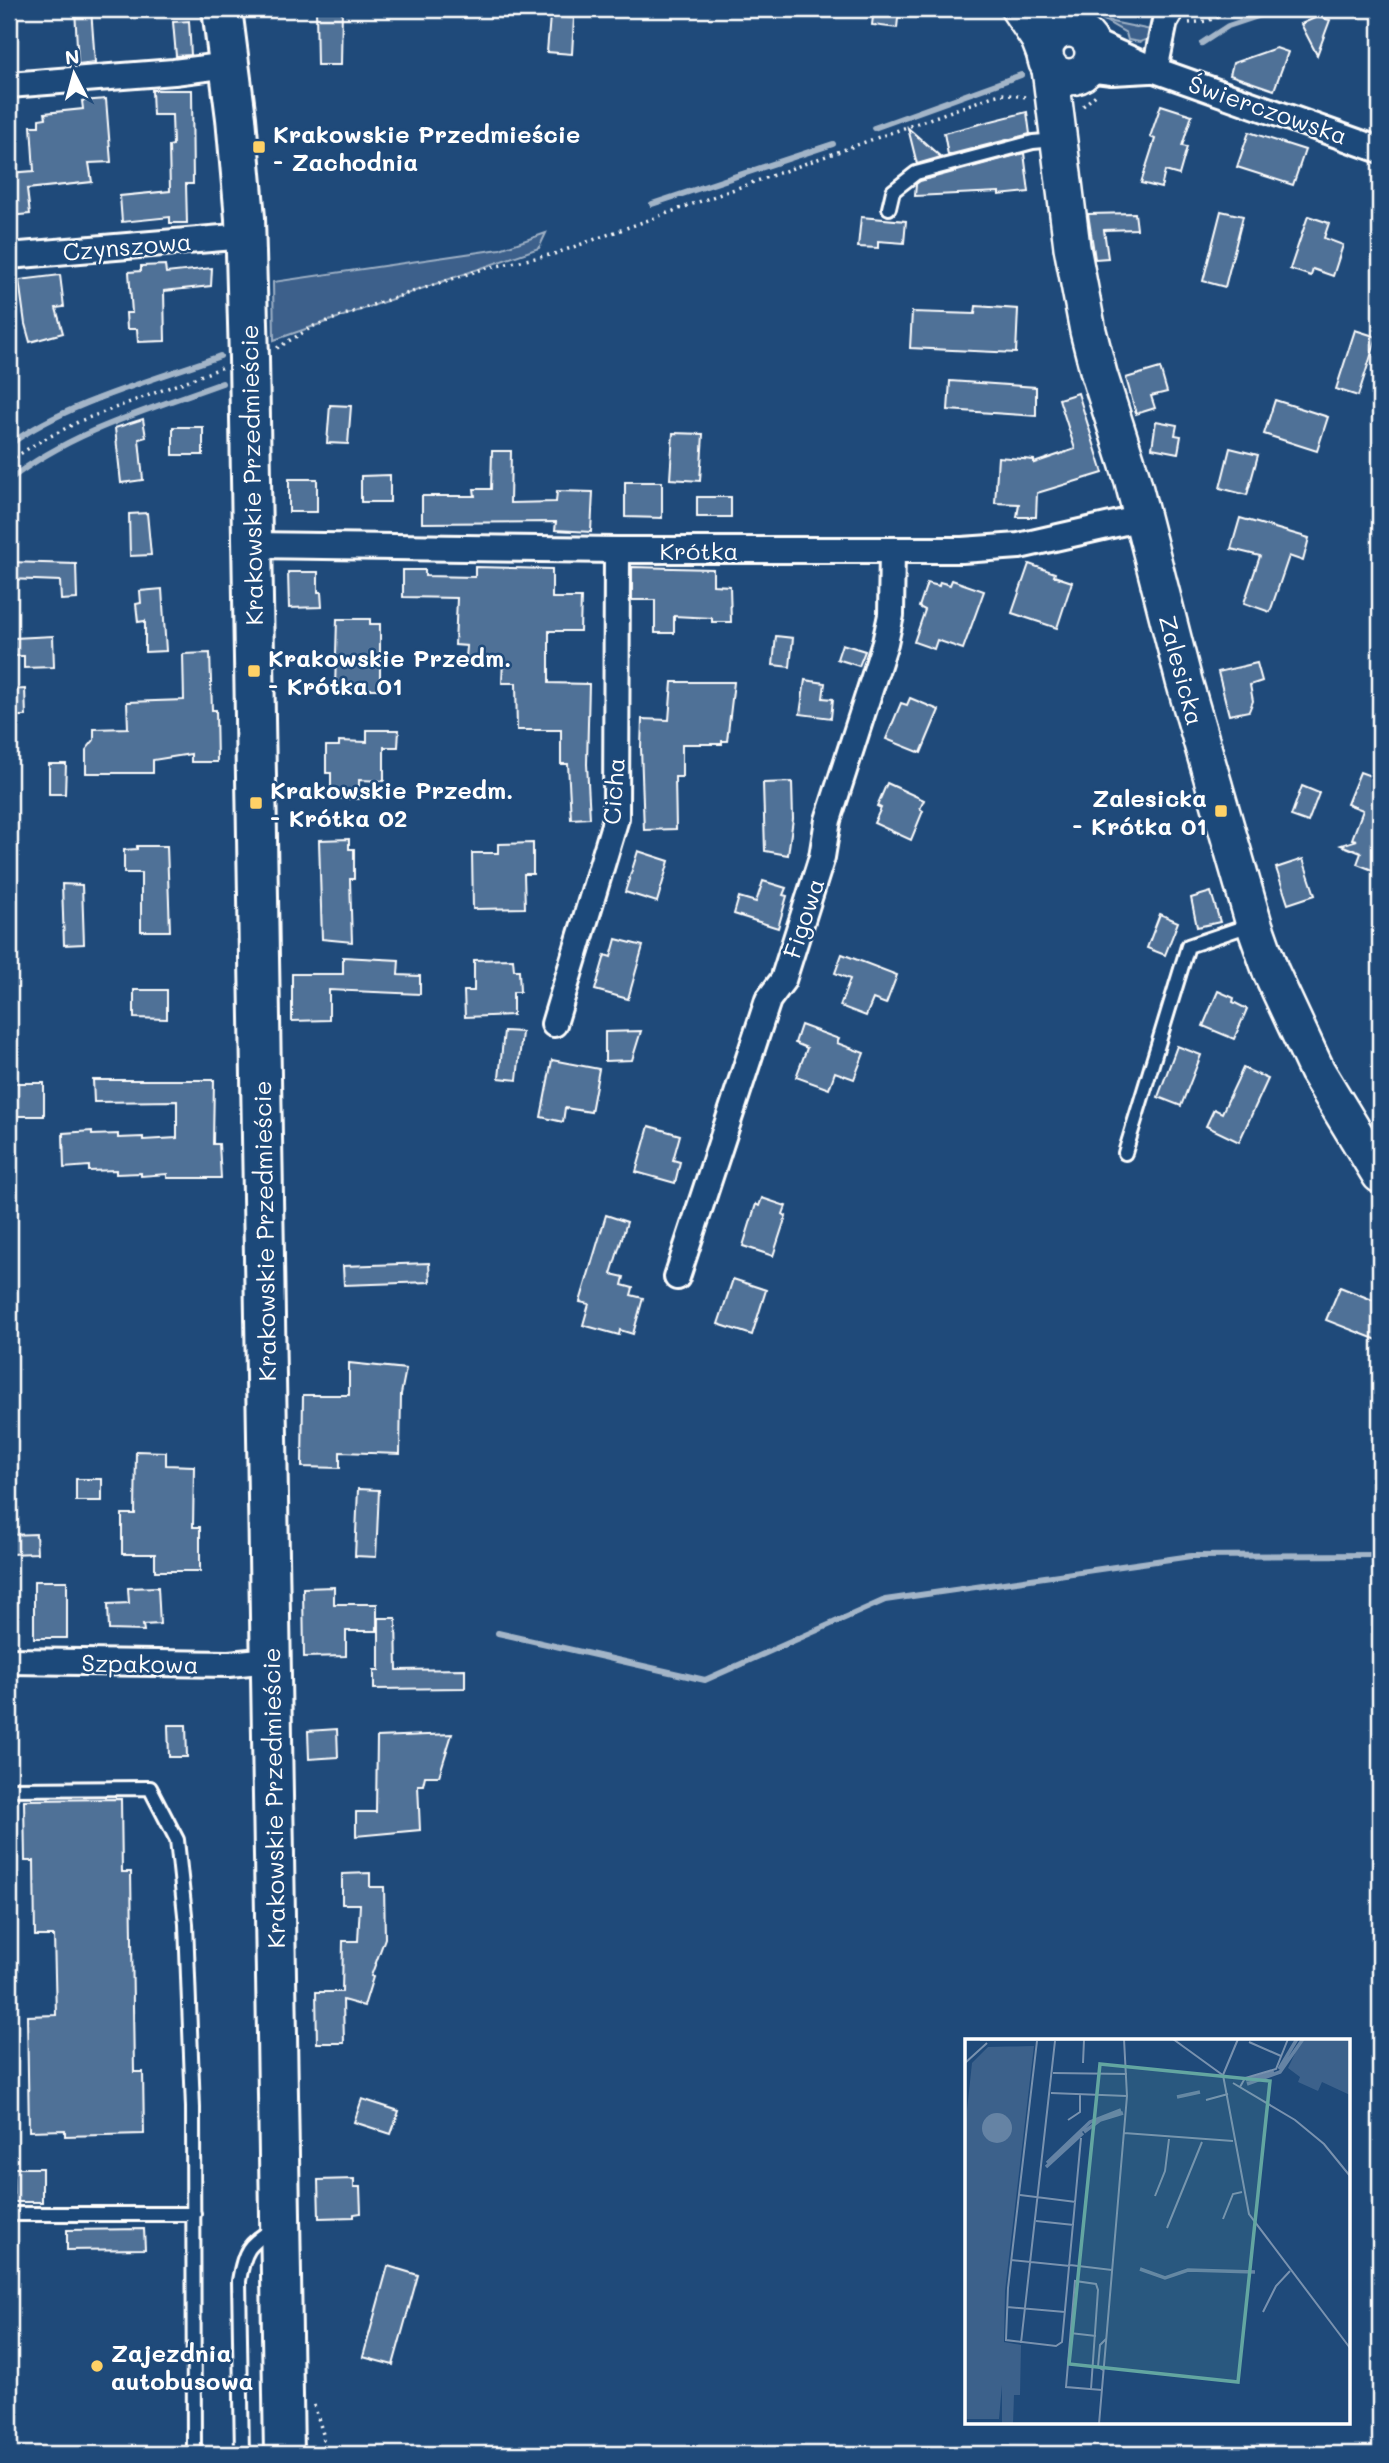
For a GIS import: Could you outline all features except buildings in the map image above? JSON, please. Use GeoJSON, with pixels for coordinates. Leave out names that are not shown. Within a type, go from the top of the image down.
{"type":"FeatureCollection","features":[{"type":"Feature","properties":{"kind":"main road","name":"Krakowskie Przedmieście"},"geometry":{"type":"LineString","coordinates":[[222,9],[237,126],[246,236],[284,2454]]}},
{"type":"Feature","properties":{"kind":"street"},"geometry":{"type":"LineString","coordinates":[[1019,9],[1039,39],[1066,62]]}},
{"type":"Feature","properties":{"kind":"street"},"geometry":{"type":"LineString","coordinates":[[1039,9],[1066,62]]}},
{"type":"Feature","properties":{"kind":"street"},"geometry":{"type":"LineString","coordinates":[[1155,70],[1163,31],[1175,16]]}},
{"type":"Feature","properties":{"kind":"street","name":"Świerczowska"},"geometry":{"type":"LineString","coordinates":[[1066,62],[1112,72],[1155,70],[1380,150]]}},
{"type":"Feature","properties":{"kind":"street","name":"Zalesicka"},"geometry":{"type":"LineString","coordinates":[[1066,62],[1060,139],[1072,247],[1088,331],[1142,517],[1191,705],[1254,924],[1271,972],[1317,1072],[1380,1175]]}},
{"type":"Feature","properties":{"kind":"street"},"geometry":{"type":"LineString","coordinates":[[9,85],[160,74],[229,65]]}},
{"type":"Feature","properties":{"kind":"street","name":"Czynszowa"},"geometry":{"type":"LineString","coordinates":[[9,256],[246,236]]}},
{"type":"Feature","properties":{"kind":"street","name":"Krótka"},"geometry":{"type":"LineString","coordinates":[[252,545],[962,551],[1019,546],[1142,517]]}},
{"type":"Feature","properties":{"kind":"street","name":"Cicha"},"geometry":{"type":"LineString","coordinates":[[554,1024],[616,818],[617,550]]}},
{"type":"Feature","properties":{"kind":"street","name":"Figowa"},"geometry":{"type":"LineString","coordinates":[[677,1277],[768,1000],[783,981],[822,857],[828,820],[888,632],[892,550]]}},
{"type":"Feature","properties":{"kind":"street","name":"Szpakowa"},"geometry":{"type":"LineString","coordinates":[[9,1661],[229,1664],[270,1660]]}},
{"type":"Feature","properties":{"kind":"lane"},"geometry":{"type":"LineString","coordinates":[[889,208],[893,191],[916,173],[1033,142],[1060,139]]}},
{"type":"Feature","properties":{"kind":"lane"},"geometry":{"type":"LineString","coordinates":[[1125,1153],[1188,946],[1254,924]]}},
{"type":"Feature","properties":{"kind":"lane"},"geometry":{"type":"LineString","coordinates":[[9,1789],[150,1788],[177,1840],[186,1924],[193,2095],[194,2454]]}},
{"type":"Feature","properties":{"kind":"lane"},"geometry":{"type":"LineString","coordinates":[[9,2214],[194,2214]]}},
{"type":"Feature","properties":{"kind":"lane"},"geometry":{"type":"LineString","coordinates":[[242,2454],[239,2281],[243,2255],[252,2243],[280,2225]]}},
{"type":"Feature","properties":{"kind":"path"},"geometry":{"type":"LineString","coordinates":[[1175,16],[1207,21],[1239,9]]}},
{"type":"Feature","properties":{"kind":"path"},"geometry":{"type":"LineString","coordinates":[[272,350],[314,326],[374,304],[483,269],[554,254],[993,96],[1012,95],[1066,62]]}},
{"type":"Feature","properties":{"kind":"path"},"geometry":{"type":"LineString","coordinates":[[9,461],[80,421],[229,365]]}},
{"type":"Feature","properties":{"kind":"shaded area"},"geometry":{"type":"Polygon","coordinates":[[[1097,16],[1112,22],[1151,30],[1148,39],[1140,42],[1128,40],[1126,33],[1097,16]]]}},
{"type":"Feature","properties":{"kind":"shaded area"},"geometry":{"type":"Polygon","coordinates":[[[546,233],[539,248],[274,340],[273,282],[500,249],[546,233]]]}},
{"type":"Feature","properties":{"kind":"waterway"},"geometry":{"type":"LineString","coordinates":[[1186,16],[1207,9]]}},
{"type":"Feature","properties":{"kind":"waterway"},"geometry":{"type":"LineString","coordinates":[[1202,43],[1228,26],[1279,9]]}},
{"type":"Feature","properties":{"kind":"waterway"},"geometry":{"type":"LineString","coordinates":[[874,128],[1021,75]]}},
{"type":"Feature","properties":{"kind":"waterway"},"geometry":{"type":"LineString","coordinates":[[652,204],[833,144]]}},
{"type":"Feature","properties":{"kind":"waterway"},"geometry":{"type":"LineString","coordinates":[[9,445],[31,430],[83,405],[220,356]]}},
{"type":"Feature","properties":{"kind":"waterway"},"geometry":{"type":"LineString","coordinates":[[9,480],[58,448],[111,423],[222,383]]}},
{"type":"Feature","properties":{"kind":"waterway"},"geometry":{"type":"LineString","coordinates":[[498,1633],[705,1680],[885,1600],[1191,1556],[1380,1555]]}},
{"type":"Feature","properties":{"kind":"place","name":"Krakowskie Przedmieście - Zachodnia"},"geometry":{"type":"Point","coordinates":[259,147]}},
{"type":"Feature","properties":{"kind":"place","name":"Krakowskie Przedm. - Krótka 01"},"geometry":{"type":"Point","coordinates":[254,671]}},
{"type":"Feature","properties":{"kind":"place","name":"Krakowskie Przedm. - Krótka 02"},"geometry":{"type":"Point","coordinates":[256,803]}},
{"type":"Feature","properties":{"kind":"place","name":"Zalesicka - Krótka 01"},"geometry":{"type":"Point","coordinates":[1221,811]}},
{"type":"Feature","properties":{"kind":"place","name":"Zajezdnia autobusowa"},"geometry":{"type":"Point","coordinates":[97,2366]}}]}
